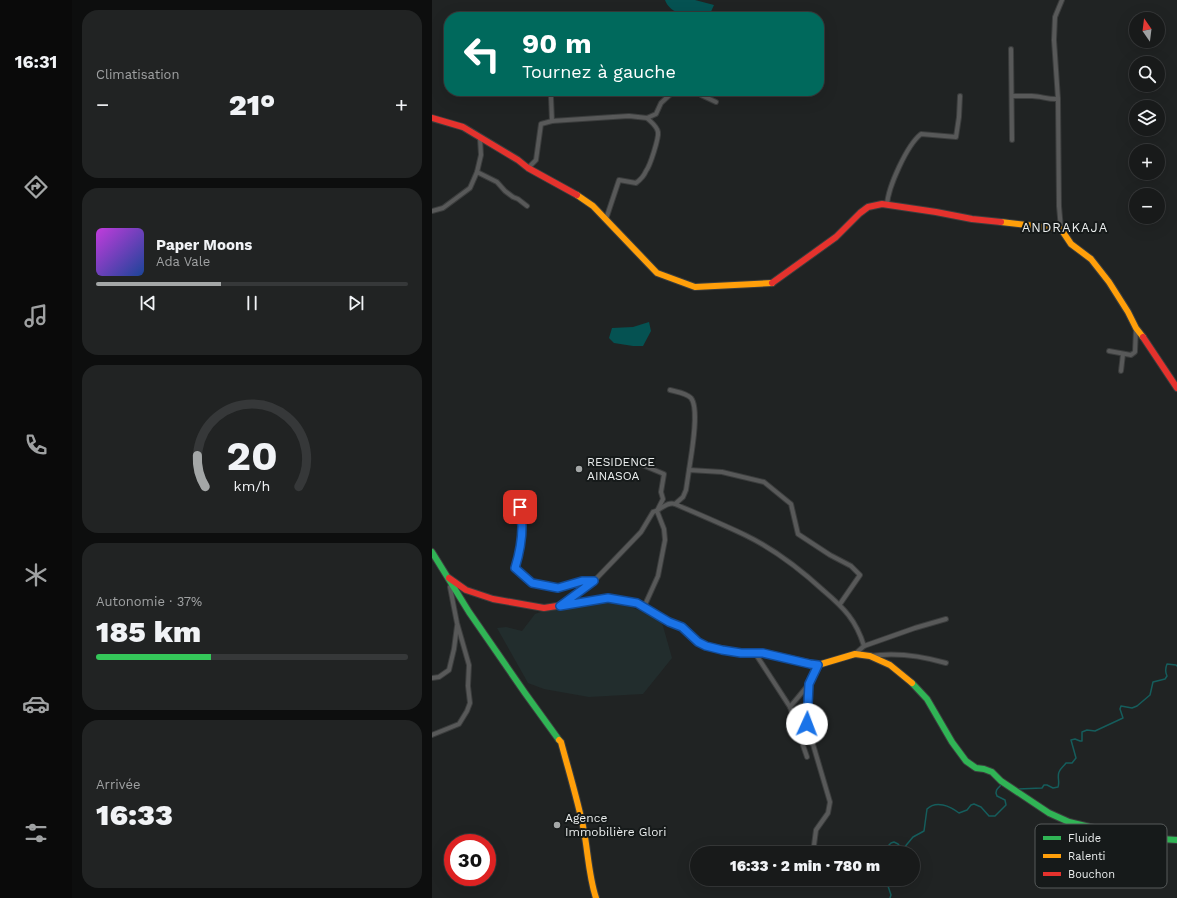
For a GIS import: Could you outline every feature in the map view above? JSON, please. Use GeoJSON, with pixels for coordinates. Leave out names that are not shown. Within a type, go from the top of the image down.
{"type":"FeatureCollection","features":[{"type":"Feature","properties":{"kind":"street"},"geometry":{"type":"LineString","coordinates":[[1062,0],[1055,17],[1054,40],[1058,99],[1059,206],[1061,229],[1071,244],[1091,259],[1109,282],[1136,328],[1177,388]]}},
{"type":"Feature","properties":{"kind":"street"},"geometry":{"type":"LineString","coordinates":[[1011,49],[1012,140]]}},
{"type":"Feature","properties":{"kind":"street"},"geometry":{"type":"LineString","coordinates":[[528,168],[536,160],[541,124],[552,121],[629,116],[647,118],[656,114],[661,103],[669,96]]}},
{"type":"Feature","properties":{"kind":"street"},"geometry":{"type":"LineString","coordinates":[[706,96],[716,102]]}},
{"type":"Feature","properties":{"kind":"street"},"geometry":{"type":"LineString","coordinates":[[887,205],[888,197],[899,166],[914,139],[921,134],[956,137],[960,96]]}},
{"type":"Feature","properties":{"kind":"street"},"geometry":{"type":"LineString","coordinates":[[1012,96],[1043,97],[1051,100],[1058,99]]}},
{"type":"Feature","properties":{"kind":"street"},"geometry":{"type":"LineString","coordinates":[[551,97],[552,121]]}},
{"type":"Feature","properties":{"kind":"street"},"geometry":{"type":"LineString","coordinates":[[432,118],[463,127],[518,160],[528,168],[569,190],[593,206],[657,273],[696,287],[772,283],[836,237],[868,207],[887,205],[972,219],[1061,229]]}},
{"type":"Feature","properties":{"kind":"street"},"geometry":{"type":"LineString","coordinates":[[606,219],[619,180],[636,183],[647,170],[659,133],[656,126],[647,118]]}},
{"type":"Feature","properties":{"kind":"street"},"geometry":{"type":"LineString","coordinates":[[432,211],[443,208],[470,188],[477,172],[481,155],[480,138]]}},
{"type":"Feature","properties":{"kind":"street"},"geometry":{"type":"LineString","coordinates":[[477,172],[497,182],[505,191],[527,206]]}},
{"type":"Feature","properties":{"kind":"street"},"geometry":{"type":"LineString","coordinates":[[1109,351],[1131,355],[1135,352],[1136,328]]}},
{"type":"Feature","properties":{"kind":"street"},"geometry":{"type":"LineString","coordinates":[[1121,371],[1123,354]]}},
{"type":"Feature","properties":{"kind":"street"},"geometry":{"type":"LineString","coordinates":[[670,390],[685,394],[691,398],[694,405],[694,424],[686,490],[683,497],[675,504]]}},
{"type":"Feature","properties":{"kind":"street"},"geometry":{"type":"LineString","coordinates":[[628,459],[664,474],[661,492],[663,499],[657,511],[664,529],[665,540],[658,576],[644,607]]}},
{"type":"Feature","properties":{"kind":"street"},"geometry":{"type":"LineString","coordinates":[[689,470],[722,472],[764,482],[791,504],[798,534],[830,555],[851,566],[860,576],[840,604]]}},
{"type":"Feature","properties":{"kind":"street"},"geometry":{"type":"LineString","coordinates":[[520,496],[520,517],[522,526],[519,555],[515,568],[532,583],[558,588],[582,581],[594,581]]}},
{"type":"Feature","properties":{"kind":"street"},"geometry":{"type":"LineString","coordinates":[[560,606],[594,581],[641,532],[653,512],[671,502],[745,535],[802,571],[840,604],[856,626],[864,646]]}},
{"type":"Feature","properties":{"kind":"street"},"geometry":{"type":"LineString","coordinates":[[432,552],[469,612],[561,742],[575,791],[584,833],[593,889],[596,898]]}},
{"type":"Feature","properties":{"kind":"street"},"geometry":{"type":"LineString","coordinates":[[448,577],[466,590],[493,599],[544,608],[608,598],[637,603],[669,622],[682,627],[698,642],[706,646],[741,653],[763,653],[818,665],[854,654],[864,646],[946,619]]}},
{"type":"Feature","properties":{"kind":"street"},"geometry":{"type":"LineString","coordinates":[[432,735],[459,724],[470,703],[468,686],[469,665],[457,623],[448,577]]}},
{"type":"Feature","properties":{"kind":"street"},"geometry":{"type":"LineString","coordinates":[[432,678],[439,677],[449,670],[454,649],[457,623]]}},
{"type":"Feature","properties":{"kind":"street"},"geometry":{"type":"LineString","coordinates":[[755,652],[790,707],[807,757]]}},
{"type":"Feature","properties":{"kind":"street"},"geometry":{"type":"LineString","coordinates":[[854,654],[870,656],[905,655],[946,662]]}},
{"type":"Feature","properties":{"kind":"street"},"geometry":{"type":"LineString","coordinates":[[870,656],[890,665],[914,684],[927,699],[952,742],[966,761],[976,768],[992,772],[1001,781],[1049,813],[1077,824]]}},
{"type":"Feature","properties":{"kind":"street"},"geometry":{"type":"LineString","coordinates":[[790,707],[809,684],[818,665]]}},
{"type":"Feature","properties":{"kind":"street"},"geometry":{"type":"LineString","coordinates":[[809,684],[807,724],[830,802],[828,813],[816,830],[813,846]]}},
{"type":"Feature","properties":{"kind":"street"},"geometry":{"type":"LineString","coordinates":[[1167,839],[1177,840]]}},
{"type":"Feature","properties":{"kind":"shaded area"},"geometry":{"type":"Polygon","coordinates":[[[665,0],[695,0],[714,5],[711,12],[676,12],[668,6],[665,0]]]}},
{"type":"Feature","properties":{"kind":"shaded area"},"geometry":{"type":"Polygon","coordinates":[[[649,322],[651,331],[643,346],[614,343],[609,338],[612,328],[633,327],[649,322]]]}},
{"type":"Feature","properties":{"kind":"shaded area"},"geometry":{"type":"Polygon","coordinates":[[[612,602],[623,604],[661,619],[672,658],[643,694],[589,697],[544,689],[528,683],[497,628],[506,627],[522,631],[535,614],[549,609],[612,602]]]}},
{"type":"Feature","properties":{"kind":"waterway"},"geometry":{"type":"LineString","coordinates":[[1018,789],[1042,788],[1044,785],[1053,788],[1058,787],[1058,776],[1060,771],[1066,763],[1072,763],[1076,758],[1071,740],[1075,739],[1082,741],[1082,732],[1087,730],[1095,731],[1123,718],[1120,709],[1121,706],[1132,708],[1137,706],[1150,695],[1153,682],[1165,679],[1167,676],[1167,664],[1177,666]]}},
{"type":"Feature","properties":{"kind":"waterway"},"geometry":{"type":"LineString","coordinates":[[906,846],[913,837],[924,831],[927,809],[931,806],[939,804],[947,806],[959,813],[967,810],[974,804],[981,807],[989,816],[995,816],[1006,805],[1005,800],[996,794],[997,790],[1002,784]]}},
{"type":"Feature","properties":{"kind":"waterway"},"geometry":{"type":"LineString","coordinates":[[888,846],[894,842],[900,846]]}},
{"type":"Feature","properties":{"kind":"waterway"},"geometry":{"type":"LineString","coordinates":[[888,886],[891,895],[890,898]]}},
{"type":"Feature","properties":{"kind":"traffic: fast"},"geometry":{"type":"LineString","coordinates":[[432,552],[469,612],[559,740]]}},
{"type":"Feature","properties":{"kind":"traffic: fast"},"geometry":{"type":"LineString","coordinates":[[912,683],[927,699],[952,742],[966,761],[976,768],[992,772],[1001,781],[1049,813],[1077,824]]}},
{"type":"Feature","properties":{"kind":"traffic: fast"},"geometry":{"type":"LineString","coordinates":[[1167,839],[1177,840]]}},
{"type":"Feature","properties":{"kind":"traffic: slow"},"geometry":{"type":"LineString","coordinates":[[577,195],[593,206],[657,273],[695,287],[772,283]]}},
{"type":"Feature","properties":{"kind":"traffic: slow"},"geometry":{"type":"LineString","coordinates":[[1001,222],[1061,229],[1071,244],[1091,259],[1109,282],[1136,328],[1143,337]]}},
{"type":"Feature","properties":{"kind":"traffic: slow"},"geometry":{"type":"LineString","coordinates":[[602,599],[608,598],[637,603],[669,622],[681,627],[698,642],[706,646],[741,653],[763,653],[818,665],[855,654],[870,656],[890,665],[912,683]]}},
{"type":"Feature","properties":{"kind":"traffic: slow"},"geometry":{"type":"LineString","coordinates":[[559,740],[561,742],[582,820],[590,873],[596,898]]}},
{"type":"Feature","properties":{"kind":"traffic: jam"},"geometry":{"type":"LineString","coordinates":[[432,118],[463,127],[518,160],[528,168],[577,195]]}},
{"type":"Feature","properties":{"kind":"traffic: jam"},"geometry":{"type":"LineString","coordinates":[[772,283],[836,237],[868,207],[882,204],[972,219],[1001,222]]}},
{"type":"Feature","properties":{"kind":"traffic: jam"},"geometry":{"type":"LineString","coordinates":[[1143,337],[1177,388]]}},
{"type":"Feature","properties":{"kind":"traffic: jam"},"geometry":{"type":"LineString","coordinates":[[449,578],[466,590],[493,599],[544,608],[602,599]]}},
{"type":"Feature","properties":{"kind":"place","name":"RESIDENCE AINASOA"},"geometry":{"type":"Point","coordinates":[579,469]}},
{"type":"Feature","properties":{"kind":"place","name":"Agence Immobilière Glori"},"geometry":{"type":"Point","coordinates":[557,825]}},
{"type":"Feature","properties":{"kind":"district","name":"ANDRAKAJA"},"geometry":{"type":"Point","coordinates":[1065,227]}},
{"type":"Feature","properties":{"kind":"route"},"geometry":{"type":"LineString","coordinates":[[520,507],[522,526],[519,555],[515,568],[532,583],[558,588],[582,581],[594,581],[560,606],[595,599],[608,598],[624,600],[637,603],[669,622],[682,627],[698,642],[706,646],[741,653],[763,653],[818,665],[809,684],[807,724]]}}]}
